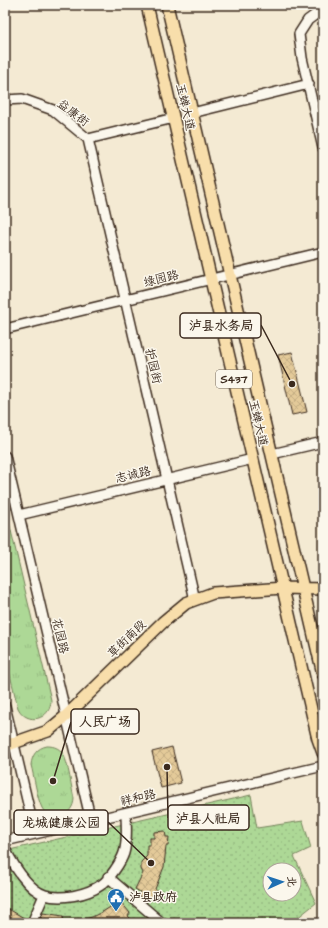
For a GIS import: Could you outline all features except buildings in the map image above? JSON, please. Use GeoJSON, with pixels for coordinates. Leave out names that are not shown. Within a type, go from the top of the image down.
{"type":"FeatureCollection","features":[{"type":"Feature","properties":{"kind":"main road","name":"玉蝉大道"},"geometry":{"type":"LineString","coordinates":[[147,5],[318,739],[323,753]]}},
{"type":"Feature","properties":{"kind":"main road","name":"玉蝉大道"},"geometry":{"type":"LineString","coordinates":[[167,5],[323,674]]}},
{"type":"Feature","properties":{"kind":"main road","name":"草街南段"},"geometry":{"type":"LineString","coordinates":[[9,745],[48,731],[66,716],[163,622],[186,603],[213,593],[283,588],[323,589]]}},
{"type":"Feature","properties":{"kind":"street"},"geometry":{"type":"LineString","coordinates":[[323,9],[308,20],[299,34],[302,58],[321,129],[323,148]]}},
{"type":"Feature","properties":{"kind":"street"},"geometry":{"type":"LineString","coordinates":[[192,113],[308,84]]}},
{"type":"Feature","properties":{"kind":"street","name":"益康街"},"geometry":{"type":"LineString","coordinates":[[5,100],[22,99],[53,110],[88,139],[174,118]]}},
{"type":"Feature","properties":{"kind":"street","name":"护园街"},"geometry":{"type":"LineString","coordinates":[[88,139],[195,600]]}},
{"type":"Feature","properties":{"kind":"street","name":"绿园路"},"geometry":{"type":"LineString","coordinates":[[5,329],[323,252]]}},
{"type":"Feature","properties":{"kind":"street"},"geometry":{"type":"LineString","coordinates":[[272,454],[323,442]]}},
{"type":"Feature","properties":{"kind":"street","name":"花园路"},"geometry":{"type":"LineString","coordinates":[[5,456],[91,821]]}},
{"type":"Feature","properties":{"kind":"street","name":"志诚路"},"geometry":{"type":"LineString","coordinates":[[19,514],[253,459]]}},
{"type":"Feature","properties":{"kind":"street"},"geometry":{"type":"LineString","coordinates":[[5,706],[9,745],[35,834]]}},
{"type":"Feature","properties":{"kind":"street","name":"祥和路"},"geometry":{"type":"LineString","coordinates":[[5,841],[323,766]]}},
{"type":"Feature","properties":{"kind":"street"},"geometry":{"type":"LineString","coordinates":[[5,850],[15,868],[28,884],[44,895],[64,897],[84,894],[102,885],[115,869],[123,854],[126,840],[126,813]]}},
{"type":"Feature","properties":{"kind":"street"},"geometry":{"type":"LineString","coordinates":[[108,878],[162,923]]}},
{"type":"Feature","properties":{"kind":"street"},"geometry":{"type":"LineString","coordinates":[[32,923],[44,895]]}},
{"type":"Feature","properties":{"kind":"green space"},"geometry":{"type":"Polygon","coordinates":[[[5,505],[51,700],[50,707],[43,716],[32,719],[22,714],[18,708],[5,654],[5,505]]]}},
{"type":"Feature","properties":{"kind":"green space"},"geometry":{"type":"Polygon","coordinates":[[[47,746],[61,751],[66,760],[74,798],[70,810],[66,814],[56,817],[46,813],[40,804],[31,765],[36,752],[40,748],[47,746]]]}},
{"type":"Feature","properties":{"kind":"green space"},"geometry":{"type":"Polygon","coordinates":[[[251,795],[257,828],[303,821],[311,848],[294,856],[297,862],[262,862],[262,902],[302,902],[302,873],[316,903],[291,923],[5,923],[5,851],[251,795]]]}},
{"type":"Feature","properties":{"kind":"place","name":"泸县水务局"},"geometry":{"type":"Point","coordinates":[292,384]}},
{"type":"Feature","properties":{"kind":"place","name":"泸县人社局"},"geometry":{"type":"Point","coordinates":[167,767]}},
{"type":"Feature","properties":{"kind":"place","name":"人民广场"},"geometry":{"type":"Point","coordinates":[53,781]}},
{"type":"Feature","properties":{"kind":"place","name":"龙城健康公园"},"geometry":{"type":"Point","coordinates":[151,863]}},
{"type":"Feature","properties":{"kind":"place","name":"泸县政府"},"geometry":{"type":"Point","coordinates":[116,912]}}]}
